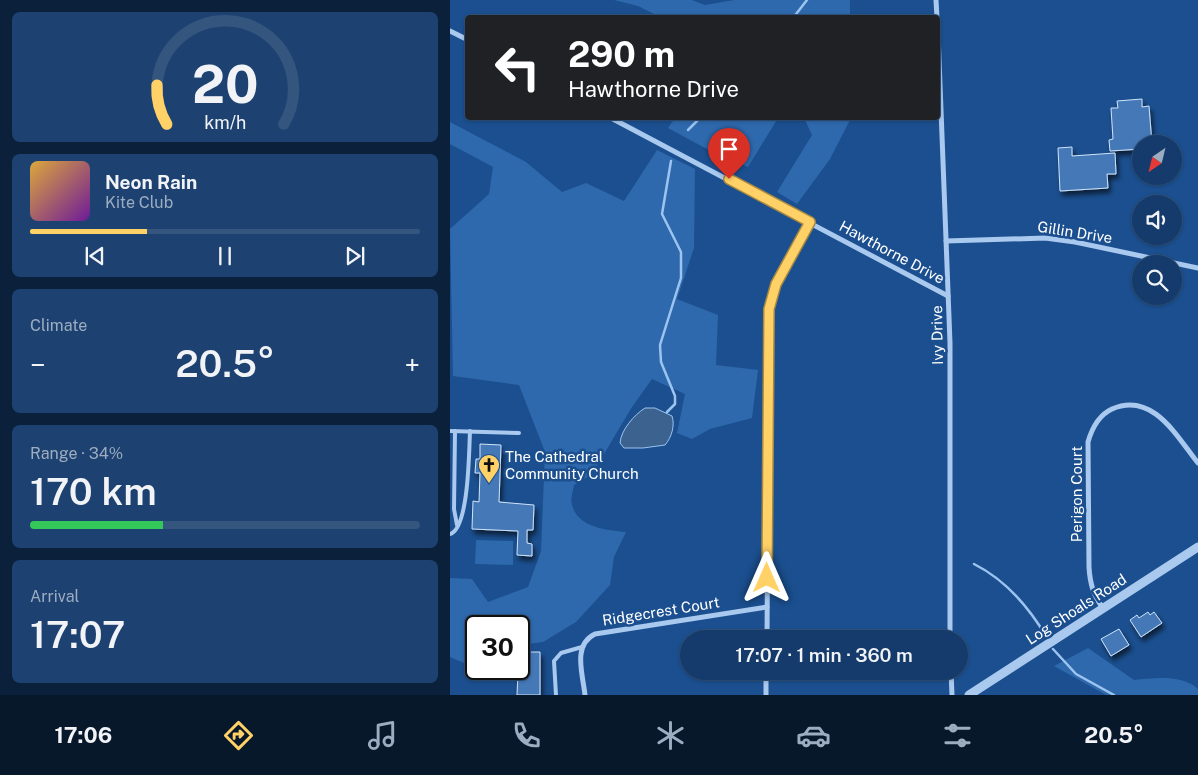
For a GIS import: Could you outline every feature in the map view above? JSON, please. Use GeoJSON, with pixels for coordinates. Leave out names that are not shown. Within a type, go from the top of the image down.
{"type":"FeatureCollection","features":[{"type":"Feature","properties":{"kind":"street"},"geometry":{"type":"LineString","coordinates":[[936,0],[937,15]]}},
{"type":"Feature","properties":{"kind":"street"},"geometry":{"type":"LineString","coordinates":[[450,31],[465,38]]}},
{"type":"Feature","properties":{"kind":"street","name":"Ivy Drive"},"geometry":{"type":"LineString","coordinates":[[940,84],[948,296],[950,630]]}},
{"type":"Feature","properties":{"kind":"street","name":"Hawthorne Drive"},"geometry":{"type":"LineString","coordinates":[[615,120],[948,296]]}},
{"type":"Feature","properties":{"kind":"street"},"geometry":{"type":"LineString","coordinates":[[767,630],[769,309],[776,284],[810,222]]}},
{"type":"Feature","properties":{"kind":"street","name":"Gillin Drive"},"geometry":{"type":"LineString","coordinates":[[946,242],[1045,238],[1075,242],[1198,268]]}},
{"type":"Feature","properties":{"kind":"street","name":"Perigon Court"},"geometry":{"type":"LineString","coordinates":[[1103,608],[1092,590],[1089,567],[1088,442],[1092,429],[1108,411],[1119,406],[1144,406],[1157,414],[1198,464]]}},
{"type":"Feature","properties":{"kind":"street","name":"Log Shoals Road"},"geometry":{"type":"LineString","coordinates":[[969,695],[1198,547]]}},
{"type":"Feature","properties":{"kind":"street","name":"Ridgecrest Court"},"geometry":{"type":"LineString","coordinates":[[582,647],[591,636],[613,629],[767,607]]}},
{"type":"Feature","properties":{"kind":"street"},"geometry":{"type":"LineString","coordinates":[[582,647],[581,656],[585,695]]}},
{"type":"Feature","properties":{"kind":"street"},"geometry":{"type":"LineString","coordinates":[[766,680],[766,695]]}},
{"type":"Feature","properties":{"kind":"street"},"geometry":{"type":"LineString","coordinates":[[951,680],[952,695]]}},
{"type":"Feature","properties":{"kind":"lane"},"geometry":{"type":"LineString","coordinates":[[450,431],[520,433]]}},
{"type":"Feature","properties":{"kind":"lane"},"geometry":{"type":"LineString","coordinates":[[455,431],[454,509],[457,525]]}},
{"type":"Feature","properties":{"kind":"lane"},"geometry":{"type":"LineString","coordinates":[[450,534],[454,533],[466,503],[470,431]]}},
{"type":"Feature","properties":{"kind":"lane"},"geometry":{"type":"LineString","coordinates":[[556,695],[554,661],[561,653],[582,647]]}},
{"type":"Feature","properties":{"kind":"shaded area"},"geometry":{"type":"Polygon","coordinates":[[[614,0],[692,0],[705,5],[734,0],[850,0],[850,15],[656,15],[638,6],[614,0]]]}},
{"type":"Feature","properties":{"kind":"shaded area"},"geometry":{"type":"Polygon","coordinates":[[[674,120],[777,120],[748,167],[703,147],[668,128],[674,120]]]}},
{"type":"Feature","properties":{"kind":"shaded area"},"geometry":{"type":"Polygon","coordinates":[[[805,120],[850,120],[830,159],[797,204],[777,192],[812,135],[805,120]]]}},
{"type":"Feature","properties":{"kind":"shaded area"},"geometry":{"type":"Polygon","coordinates":[[[450,122],[526,162],[562,192],[586,183],[624,201],[657,150],[695,169],[694,248],[677,299],[718,315],[716,365],[758,370],[752,418],[710,429],[692,439],[677,433],[685,394],[652,379],[632,407],[592,474],[574,485],[572,493],[572,505],[580,519],[602,529],[626,532],[614,557],[610,585],[576,622],[543,642],[530,644],[530,615],[465,615],[465,663],[450,657],[450,578],[472,579],[488,602],[528,587],[541,551],[545,452],[519,385],[453,376],[450,229],[489,194],[493,167],[450,144],[450,122]]]}},
{"type":"Feature","properties":{"kind":"shaded area"},"geometry":{"type":"Polygon","coordinates":[[[645,408],[655,408],[672,416],[673,427],[671,435],[665,445],[624,448],[620,443],[625,428],[645,408]]]}},
{"type":"Feature","properties":{"kind":"shaded area"},"geometry":{"type":"Polygon","coordinates":[[[476,540],[513,541],[513,565],[475,564],[476,540]]]}},
{"type":"Feature","properties":{"kind":"shaded area"},"geometry":{"type":"Polygon","coordinates":[[[1088,648],[1134,680],[1176,679],[1191,684],[1198,689],[1198,695],[1106,695],[1054,666],[1088,648]]]}},
{"type":"Feature","properties":{"kind":"building"},"geometry":{"type":"Polygon","coordinates":[[[1142,99],[1142,107],[1149,106],[1151,135],[1132,135],[1132,150],[1110,151],[1109,140],[1113,139],[1111,108],[1118,108],[1117,101],[1142,99]]]}},
{"type":"Feature","properties":{"kind":"building"},"geometry":{"type":"Polygon","coordinates":[[[1072,147],[1072,156],[1115,153],[1116,174],[1107,174],[1108,188],[1060,191],[1058,148],[1072,147]]]}},
{"type":"Feature","properties":{"kind":"building","name":"The Cathedral Community Church"},"geometry":{"type":"Polygon","coordinates":[[[480,444],[501,445],[499,502],[534,505],[533,530],[527,530],[527,543],[532,544],[532,556],[517,555],[518,531],[472,529],[473,501],[479,502],[480,473],[475,473],[476,459],[480,459],[480,444]]]}},
{"type":"Feature","properties":{"kind":"building"},"geometry":{"type":"Polygon","coordinates":[[[1148,612],[1150,615],[1154,612],[1162,623],[1141,637],[1130,620],[1137,615],[1139,618],[1148,612]]]}},
{"type":"Feature","properties":{"kind":"building"},"geometry":{"type":"Polygon","coordinates":[[[1119,629],[1129,645],[1111,656],[1101,639],[1119,629]]]}},
{"type":"Feature","properties":{"kind":"building"},"geometry":{"type":"Polygon","coordinates":[[[530,652],[540,652],[540,695],[517,695],[518,680],[530,680],[530,652]]]}},
{"type":"Feature","properties":{"kind":"waterway"},"geometry":{"type":"LineString","coordinates":[[795,15],[807,0]]}},
{"type":"Feature","properties":{"kind":"waterway"},"geometry":{"type":"LineString","coordinates":[[688,130],[698,120]]}},
{"type":"Feature","properties":{"kind":"waterway"},"geometry":{"type":"LineString","coordinates":[[667,412],[675,404],[675,396],[661,362],[660,345],[681,278],[681,252],[662,214],[671,161]]}},
{"type":"Feature","properties":{"kind":"waterway"},"geometry":{"type":"LineString","coordinates":[[974,564],[1005,585],[1023,604],[1046,636]]}},
{"type":"Feature","properties":{"kind":"waterway"},"geometry":{"type":"LineString","coordinates":[[1053,649],[1076,674],[1114,695]]}},
{"type":"Feature","properties":{"kind":"place","name":"The Cathedral Community Church"},"geometry":{"type":"Point","coordinates":[489,484]}},
{"type":"Feature","properties":{"kind":"route"},"geometry":{"type":"LineString","coordinates":[[729,179],[810,222],[776,284],[769,309],[767,578]]}}]}
